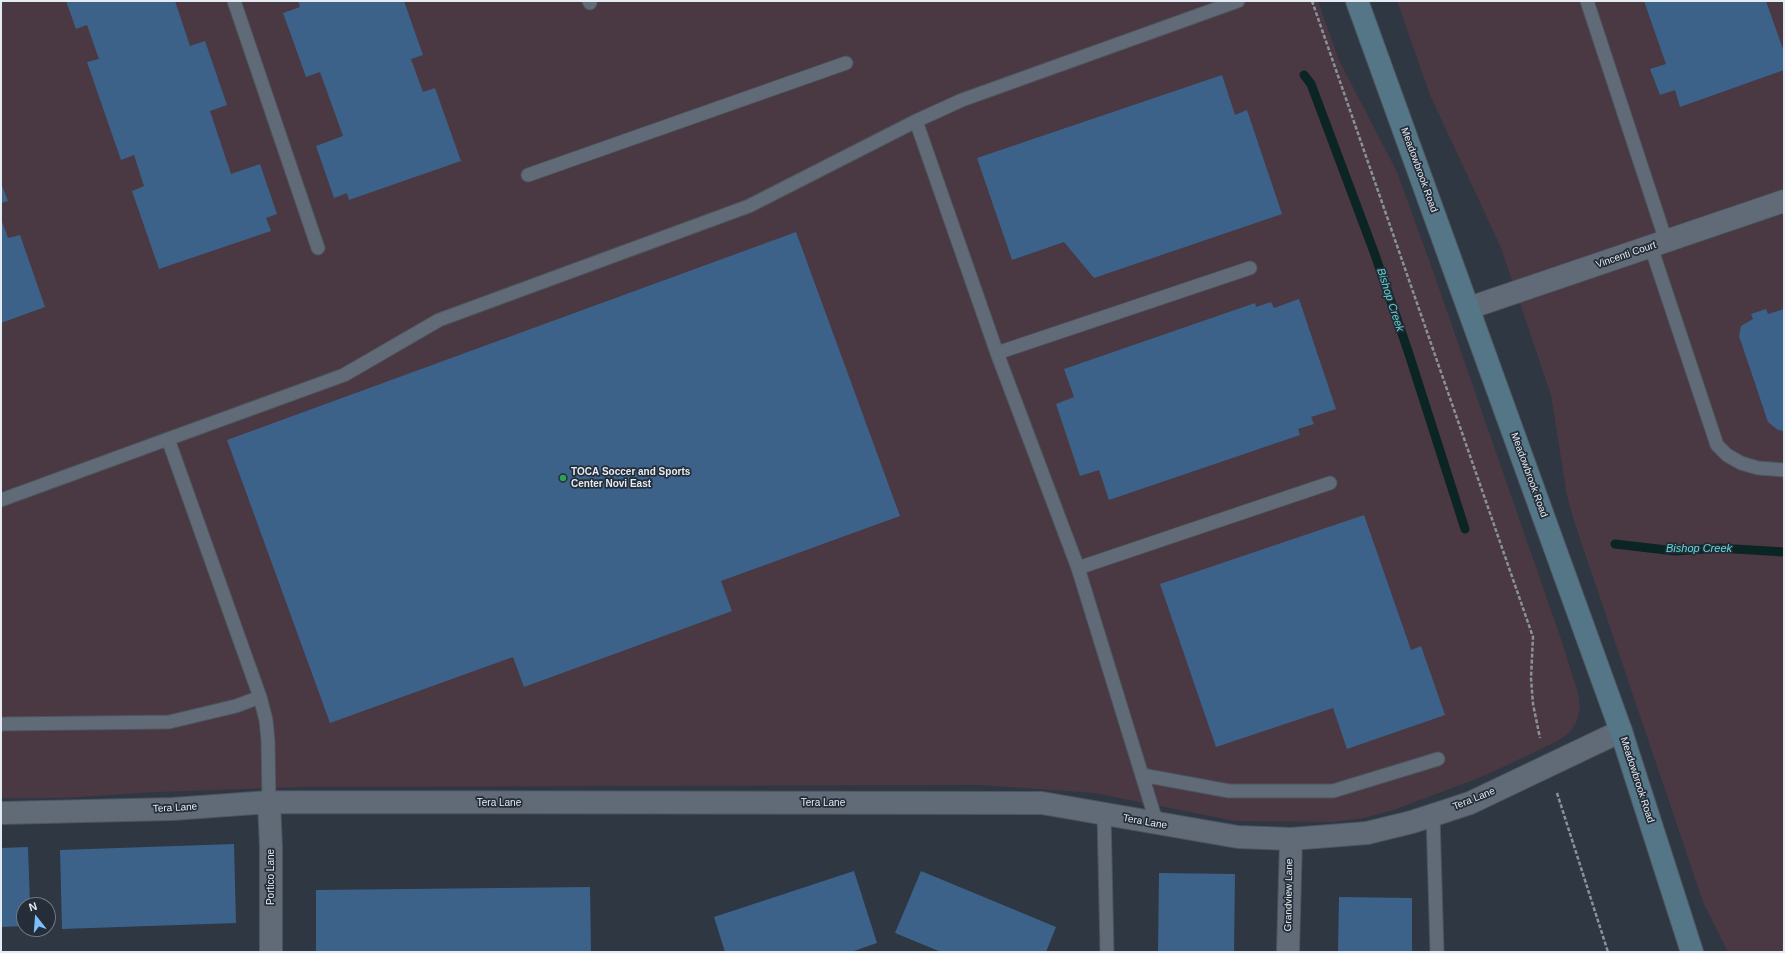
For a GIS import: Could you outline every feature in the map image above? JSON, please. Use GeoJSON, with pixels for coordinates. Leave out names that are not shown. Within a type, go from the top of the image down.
{"type":"FeatureCollection","features":[{"type":"Feature","properties":{"kind":"street","name":"Meadowbrook Road"},"geometry":{"type":"LineString","coordinates":[[1357,1],[1621,731],[1692,952]]}},
{"type":"Feature","properties":{"kind":"street","name":"Vincenti Court"},"geometry":{"type":"LineString","coordinates":[[1469,308],[1784,201]]}},
{"type":"Feature","properties":{"kind":"street","name":"Tera Lane"},"geometry":{"type":"LineString","coordinates":[[1,813],[173,809],[269,802],[1042,803],[1238,837],[1291,839],[1367,833],[1470,803],[1621,731]]}},
{"type":"Feature","properties":{"kind":"street","name":"Portico Lane"},"geometry":{"type":"LineString","coordinates":[[269,802],[271,847],[271,952]]}},
{"type":"Feature","properties":{"kind":"street","name":"Grandview Lane"},"geometry":{"type":"LineString","coordinates":[[1288,952],[1291,839]]}},
{"type":"Feature","properties":{"kind":"lane"},"geometry":{"type":"LineString","coordinates":[[234,1],[318,248]]}},
{"type":"Feature","properties":{"kind":"lane"},"geometry":{"type":"LineString","coordinates":[[1,500],[344,375],[439,320],[749,206],[916,121],[962,100],[1238,1]]}},
{"type":"Feature","properties":{"kind":"lane"},"geometry":{"type":"LineString","coordinates":[[1587,1],[1717,444],[1727,455],[1741,463],[1758,468],[1784,470]]}},
{"type":"Feature","properties":{"kind":"lane"},"geometry":{"type":"LineString","coordinates":[[528,175],[846,63]]}},
{"type":"Feature","properties":{"kind":"lane"},"geometry":{"type":"LineString","coordinates":[[916,121],[997,353],[1078,568],[1157,824]]}},
{"type":"Feature","properties":{"kind":"lane"},"geometry":{"type":"LineString","coordinates":[[997,353],[1250,268]]}},
{"type":"Feature","properties":{"kind":"lane"},"geometry":{"type":"LineString","coordinates":[[168,439],[260,697],[266,720],[268,741],[269,802]]}},
{"type":"Feature","properties":{"kind":"lane"},"geometry":{"type":"LineString","coordinates":[[1078,568],[1330,482]]}},
{"type":"Feature","properties":{"kind":"lane"},"geometry":{"type":"LineString","coordinates":[[1,724],[169,722],[236,706],[260,697]]}},
{"type":"Feature","properties":{"kind":"lane"},"geometry":{"type":"LineString","coordinates":[[1142,775],[1229,791],[1333,791],[1438,759]]}},
{"type":"Feature","properties":{"kind":"lane"},"geometry":{"type":"LineString","coordinates":[[1104,814],[1107,952]]}},
{"type":"Feature","properties":{"kind":"lane"},"geometry":{"type":"LineString","coordinates":[[1433,815],[1437,952]]}},
{"type":"Feature","properties":{"kind":"lane"},"geometry":{"type":"LineString","coordinates":[[1681,919],[1682,952]]}},
{"type":"Feature","properties":{"kind":"path"},"geometry":{"type":"LineString","coordinates":[[1312,1],[1533,637],[1531,678],[1533,704],[1541,744],[1608,952]]}},
{"type":"Feature","properties":{"kind":"shaded area"},"geometry":{"type":"Polygon","coordinates":[[[1,1],[1318,1],[1339,60],[1397,172],[1432,268],[1561,639],[1578,693],[1580,707],[1576,723],[1569,733],[1558,741],[1484,776],[1391,811],[1364,818],[1335,822],[1235,821],[1094,793],[982,785],[302,787],[159,792],[63,798],[1,798],[1,1]]]}},
{"type":"Feature","properties":{"kind":"shaded area"},"geometry":{"type":"Polygon","coordinates":[[[1397,1],[1784,1],[1784,952],[1728,952],[1703,902],[1574,521],[1567,496],[1551,395],[1501,248],[1430,95],[1397,1]]]}},
{"type":"Feature","properties":{"kind":"building"},"geometry":{"type":"Polygon","coordinates":[[[66,1],[175,1],[190,46],[205,41],[227,105],[210,111],[231,174],[260,164],[277,214],[266,218],[271,231],[159,269],[132,191],[144,186],[134,155],[121,160],[87,62],[99,59],[87,25],[76,29],[66,1]]]}},
{"type":"Feature","properties":{"kind":"building"},"geometry":{"type":"Polygon","coordinates":[[[298,1],[404,1],[423,55],[411,59],[423,92],[435,88],[461,161],[349,200],[347,193],[334,198],[316,146],[343,136],[320,72],[306,77],[283,13],[300,7],[298,1]]]}},
{"type":"Feature","properties":{"kind":"building"},"geometry":{"type":"Polygon","coordinates":[[[1644,1],[1766,1],[1784,52],[1784,70],[1680,107],[1675,90],[1660,95],[1650,69],[1666,64],[1644,1]]]}},
{"type":"Feature","properties":{"kind":"building"},"geometry":{"type":"Polygon","coordinates":[[[1222,75],[1235,115],[1247,110],[1282,214],[1094,278],[1064,242],[1012,260],[977,158],[1222,75]]]}},
{"type":"Feature","properties":{"kind":"building"},"geometry":{"type":"Polygon","coordinates":[[[1,183],[8,201],[1,203],[1,183]]]}},
{"type":"Feature","properties":{"kind":"building"},"geometry":{"type":"Polygon","coordinates":[[[1,219],[8,238],[20,235],[45,307],[1,323],[1,219]]]}},
{"type":"Feature","properties":{"kind":"building","name":"TOCA Soccer and Sports Center Novi East"},"geometry":{"type":"Polygon","coordinates":[[[796,232],[900,516],[721,581],[732,611],[524,687],[513,657],[330,723],[227,440],[796,232]]]}},
{"type":"Feature","properties":{"kind":"building"},"geometry":{"type":"Polygon","coordinates":[[[1299,299],[1336,409],[1311,417],[1314,424],[1298,429],[1300,435],[1109,500],[1099,470],[1080,476],[1056,404],[1074,397],[1064,369],[1255,303],[1256,307],[1271,302],[1274,308],[1299,299]]]}},
{"type":"Feature","properties":{"kind":"building"},"geometry":{"type":"Polygon","coordinates":[[[1766,309],[1768,314],[1784,309],[1784,431],[1778,430],[1768,422],[1739,336],[1741,326],[1753,319],[1751,314],[1766,309]]]}},
{"type":"Feature","properties":{"kind":"building"},"geometry":{"type":"Polygon","coordinates":[[[1364,515],[1411,650],[1421,646],[1445,715],[1347,749],[1333,708],[1216,747],[1160,584],[1364,515]]]}},
{"type":"Feature","properties":{"kind":"building"},"geometry":{"type":"Polygon","coordinates":[[[234,844],[236,923],[62,929],[60,850],[234,844]]]}},
{"type":"Feature","properties":{"kind":"building"},"geometry":{"type":"Polygon","coordinates":[[[28,847],[30,897],[16,897],[16,926],[1,927],[1,848],[28,847]]]}},
{"type":"Feature","properties":{"kind":"building"},"geometry":{"type":"Polygon","coordinates":[[[854,871],[877,943],[851,952],[725,952],[714,917],[854,871]]]}},
{"type":"Feature","properties":{"kind":"building"},"geometry":{"type":"Polygon","coordinates":[[[921,871],[1056,927],[1046,952],[941,952],[895,933],[921,871]]]}},
{"type":"Feature","properties":{"kind":"building"},"geometry":{"type":"Polygon","coordinates":[[[1159,873],[1235,874],[1234,952],[1158,952],[1159,873]]]}},
{"type":"Feature","properties":{"kind":"building"},"geometry":{"type":"Polygon","coordinates":[[[590,887],[591,952],[316,952],[316,890],[590,887]]]}},
{"type":"Feature","properties":{"kind":"building"},"geometry":{"type":"Polygon","coordinates":[[[1339,897],[1412,898],[1412,952],[1338,952],[1339,897]]]}},
{"type":"Feature","properties":{"kind":"waterway","name":"Bishop Creek"},"geometry":{"type":"LineString","coordinates":[[1304,75],[1311,84],[1374,252],[1408,351],[1465,529]]}},
{"type":"Feature","properties":{"kind":"waterway","name":"Bishop Creek"},"geometry":{"type":"LineString","coordinates":[[1615,544],[1675,551],[1719,548],[1784,552]]}},
{"type":"Feature","properties":{"kind":"place","name":"TOCA Soccer and Sports Center Novi East"},"geometry":{"type":"Point","coordinates":[563,478]}}]}
